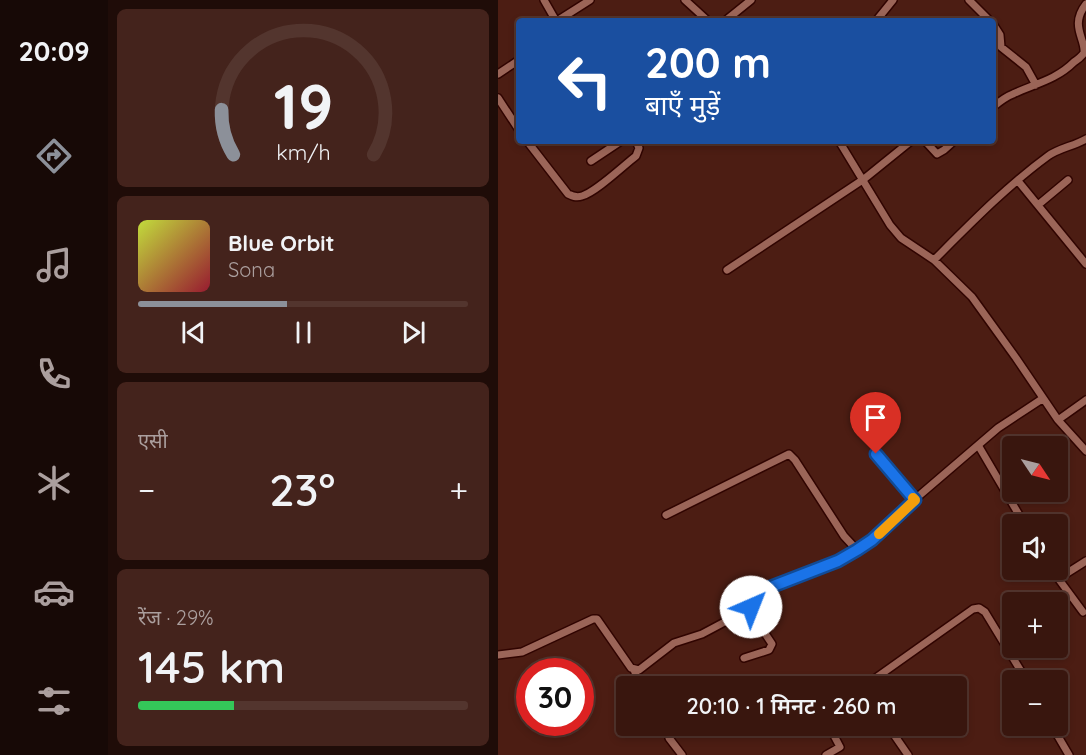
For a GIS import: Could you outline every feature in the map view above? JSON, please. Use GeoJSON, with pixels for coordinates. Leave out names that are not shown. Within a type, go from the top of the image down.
{"type":"FeatureCollection","features":[{"type":"Feature","properties":{"kind":"street"},"geometry":{"type":"LineString","coordinates":[[544,0],[554,18]]}},
{"type":"Feature","properties":{"kind":"street"},"geometry":{"type":"LineString","coordinates":[[561,18],[590,0]]}},
{"type":"Feature","properties":{"kind":"street"},"geometry":{"type":"LineString","coordinates":[[685,0],[705,18]]}},
{"type":"Feature","properties":{"kind":"street"},"geometry":{"type":"LineString","coordinates":[[729,18],[750,0]]}},
{"type":"Feature","properties":{"kind":"street"},"geometry":{"type":"LineString","coordinates":[[878,18],[893,0]]}},
{"type":"Feature","properties":{"kind":"street"},"geometry":{"type":"LineString","coordinates":[[969,0],[987,18]]}},
{"type":"Feature","properties":{"kind":"street"},"geometry":{"type":"LineString","coordinates":[[996,105],[1011,95],[1061,74],[1083,54],[1085,47],[1078,21],[1081,10],[1086,4]]}},
{"type":"Feature","properties":{"kind":"street"},"geometry":{"type":"LineString","coordinates":[[996,28],[1000,34],[1001,47],[1026,67],[1036,85]]}},
{"type":"Feature","properties":{"kind":"street"},"geometry":{"type":"LineString","coordinates":[[498,74],[516,62]]}},
{"type":"Feature","properties":{"kind":"street"},"geometry":{"type":"LineString","coordinates":[[498,98],[516,125]]}},
{"type":"Feature","properties":{"kind":"street"},"geometry":{"type":"LineString","coordinates":[[934,260],[980,214],[1054,152],[1086,139]]}},
{"type":"Feature","properties":{"kind":"street"},"geometry":{"type":"LineString","coordinates":[[529,144],[568,194],[574,197],[592,191],[636,156],[639,148],[637,144]]}},
{"type":"Feature","properties":{"kind":"street"},"geometry":{"type":"LineString","coordinates":[[591,161],[616,144]]}},
{"type":"Feature","properties":{"kind":"street"},"geometry":{"type":"LineString","coordinates":[[841,144],[890,225],[901,238],[934,260],[972,297],[1042,399],[1058,420],[1083,442],[1086,451]]}},
{"type":"Feature","properties":{"kind":"street"},"geometry":{"type":"LineString","coordinates":[[727,270],[864,179],[907,144]]}},
{"type":"Feature","properties":{"kind":"street"},"geometry":{"type":"LineString","coordinates":[[928,144],[937,154],[951,144]]}},
{"type":"Feature","properties":{"kind":"street"},"geometry":{"type":"LineString","coordinates":[[1038,205],[1068,180]]}},
{"type":"Feature","properties":{"kind":"street"},"geometry":{"type":"LineString","coordinates":[[1018,181],[1086,264]]}},
{"type":"Feature","properties":{"kind":"street"},"geometry":{"type":"LineString","coordinates":[[634,670],[639,670],[674,643],[702,634],[749,609],[763,590],[838,561],[857,550],[872,540],[998,428],[1042,399]]}},
{"type":"Feature","properties":{"kind":"street"},"geometry":{"type":"LineString","coordinates":[[1058,420],[1086,400]]}},
{"type":"Feature","properties":{"kind":"street"},"geometry":{"type":"LineString","coordinates":[[978,445],[1019,514]]}},
{"type":"Feature","properties":{"kind":"street"},"geometry":{"type":"LineString","coordinates":[[666,515],[789,453],[844,536],[857,550]]}},
{"type":"Feature","properties":{"kind":"street"},"geometry":{"type":"LineString","coordinates":[[876,454],[915,500]]}},
{"type":"Feature","properties":{"kind":"street"},"geometry":{"type":"LineString","coordinates":[[1068,572],[1086,561]]}},
{"type":"Feature","properties":{"kind":"street"},"geometry":{"type":"LineString","coordinates":[[1059,580],[1083,612]]}},
{"type":"Feature","properties":{"kind":"street"},"geometry":{"type":"LineString","coordinates":[[880,676],[973,609],[979,608],[985,612],[1020,670]]}},
{"type":"Feature","properties":{"kind":"street"},"geometry":{"type":"LineString","coordinates":[[744,658],[769,650],[772,644],[749,609]]}},
{"type":"Feature","properties":{"kind":"street"},"geometry":{"type":"LineString","coordinates":[[498,655],[522,652],[597,619],[621,656],[634,670],[636,676]]}},
{"type":"Feature","properties":{"kind":"street"},"geometry":{"type":"LineString","coordinates":[[669,736],[682,755]]}},
{"type":"Feature","properties":{"kind":"street"},"geometry":{"type":"LineString","coordinates":[[826,755],[840,747],[834,736]]}},
{"type":"Feature","properties":{"kind":"street"},"geometry":{"type":"LineString","coordinates":[[895,736],[908,755]]}},
{"type":"Feature","properties":{"kind":"street"},"geometry":{"type":"LineString","coordinates":[[1058,736],[1069,755]]}},
{"type":"Feature","properties":{"kind":"slow traffic"},"geometry":{"type":"LineString","coordinates":[[879,534],[915,500],[913,498]]}},
{"type":"Feature","properties":{"kind":"route"},"geometry":{"type":"LineString","coordinates":[[751,607],[763,590],[838,561],[857,550],[872,540],[915,500],[876,454]]}}]}
